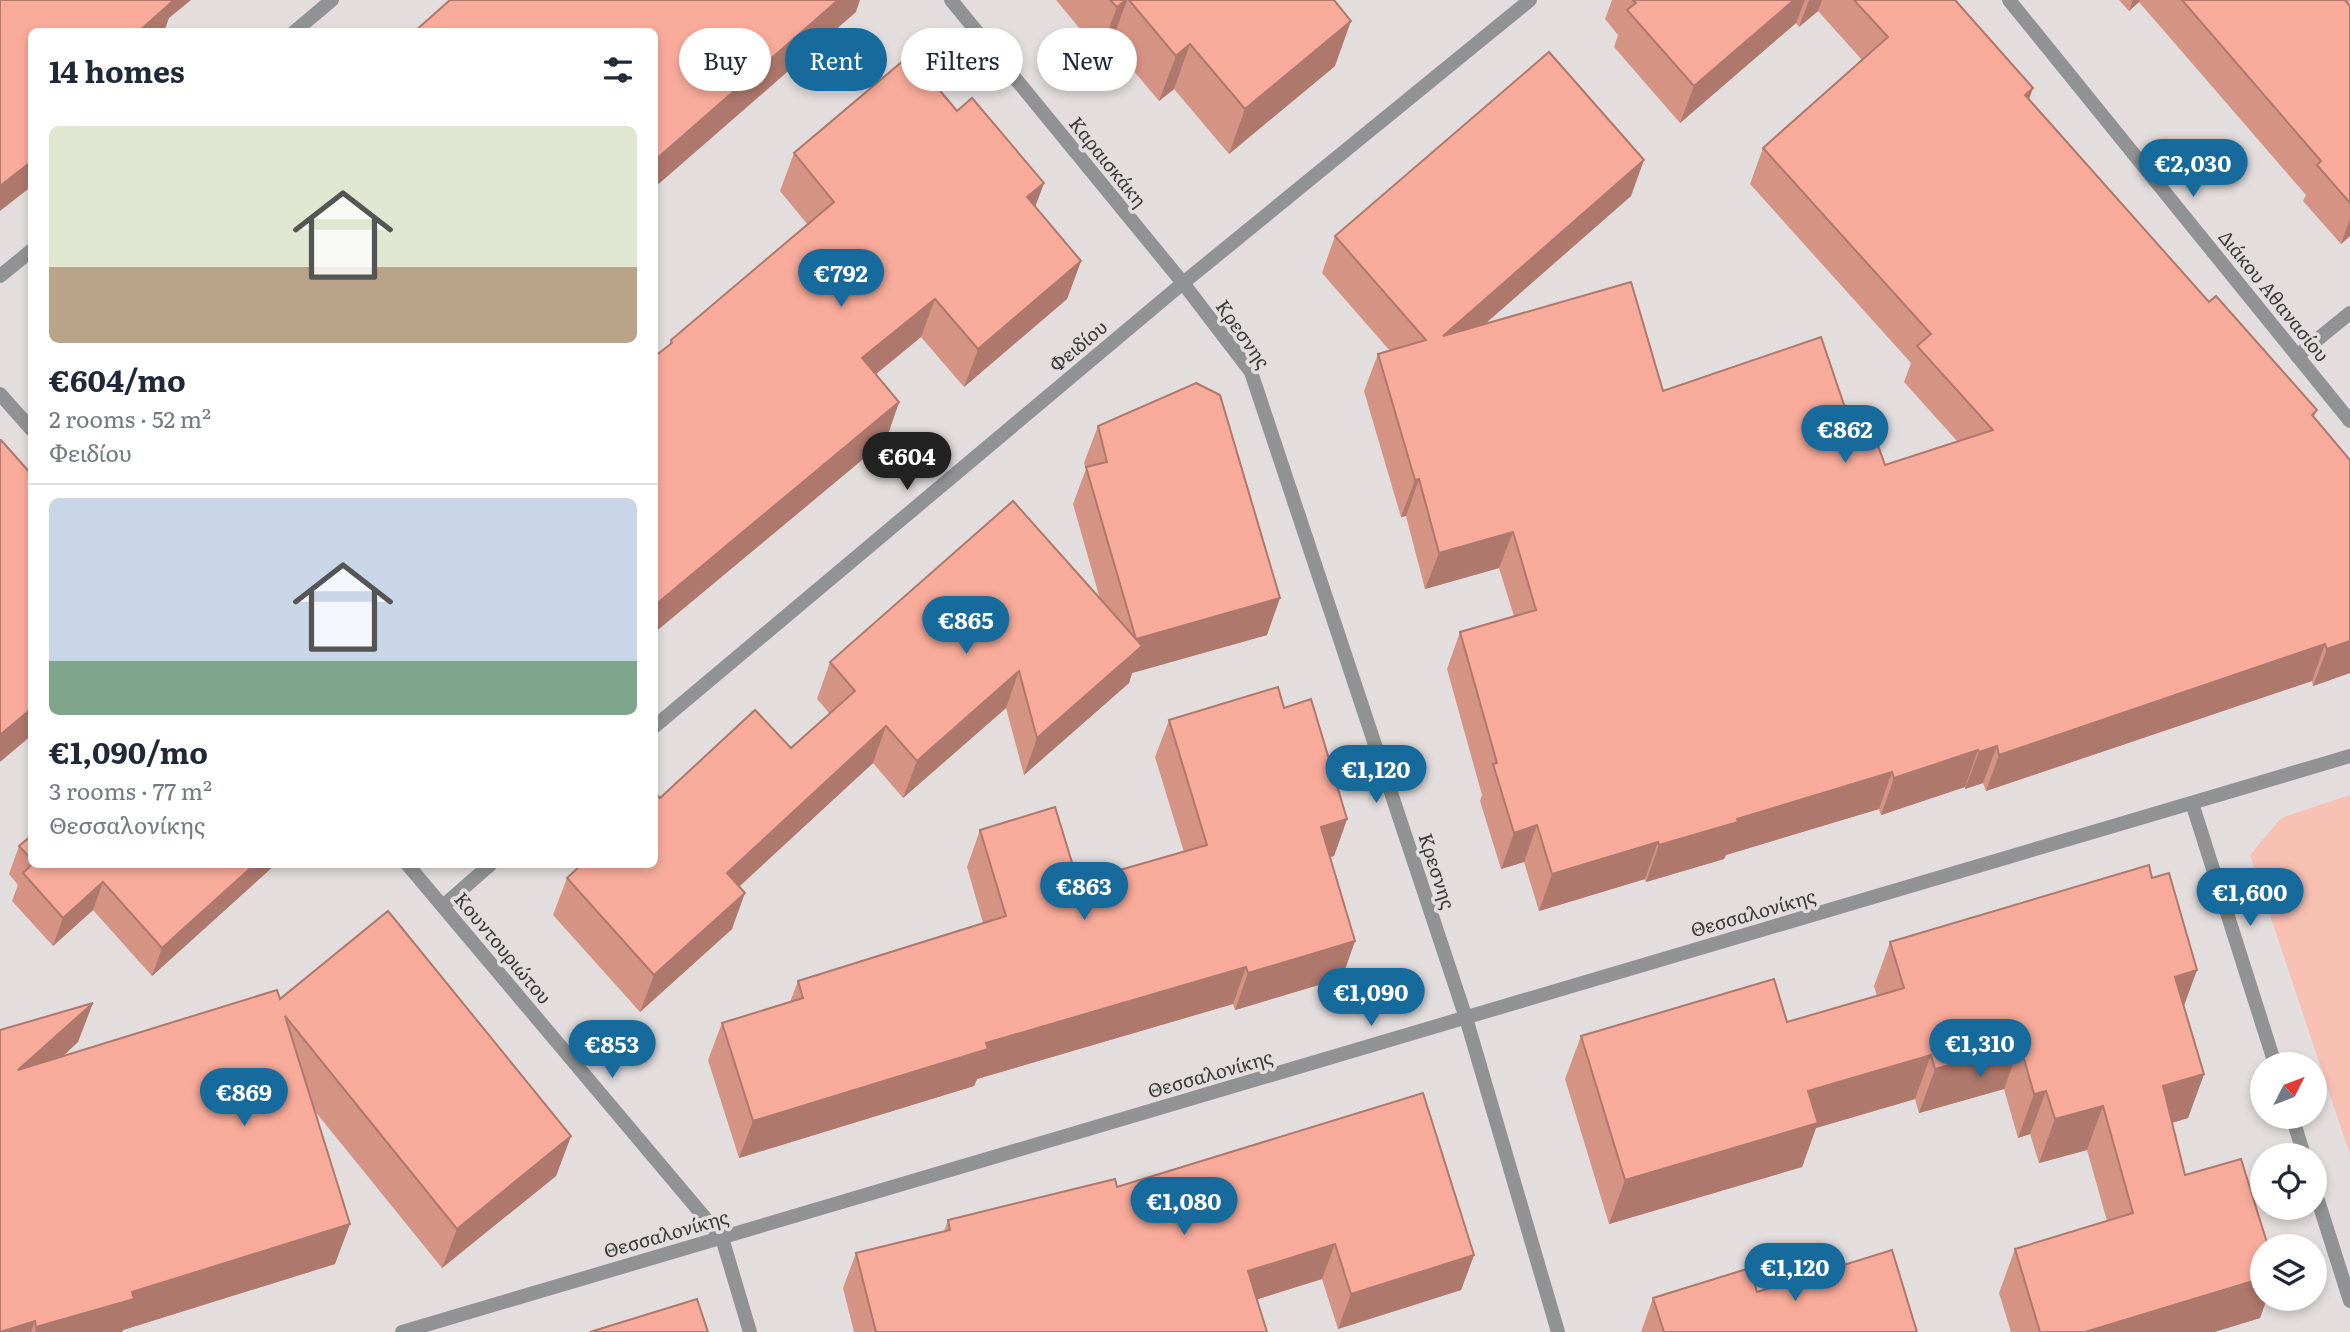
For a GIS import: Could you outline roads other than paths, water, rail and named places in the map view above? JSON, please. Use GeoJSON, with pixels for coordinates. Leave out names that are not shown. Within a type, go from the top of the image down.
{"type":"FeatureCollection","features":[{"type":"Feature","properties":{"kind":"street"},"geometry":{"type":"LineString","coordinates":[[299,28],[332,0]]}},
{"type":"Feature","properties":{"kind":"street","name":"Καραισκάκη"},"geometry":{"type":"LineString","coordinates":[[951,0],[1183,283]]}},
{"type":"Feature","properties":{"kind":"street","name":"Φειδίου"},"geometry":{"type":"LineString","coordinates":[[658,724],[1183,283],[1530,0]]}},
{"type":"Feature","properties":{"kind":"street","name":"Διάκου Αθανασίου"},"geometry":{"type":"LineString","coordinates":[[2009,0],[2350,421]]}},
{"type":"Feature","properties":{"kind":"street"},"geometry":{"type":"LineString","coordinates":[[0,276],[28,253]]}},
{"type":"Feature","properties":{"kind":"street","name":"Κρεσνης"},"geometry":{"type":"LineString","coordinates":[[1183,283],[1251,372],[1466,1018],[1558,1332]]}},
{"type":"Feature","properties":{"kind":"street"},"geometry":{"type":"LineString","coordinates":[[2297,356],[2350,313]]}},
{"type":"Feature","properties":{"kind":"street"},"geometry":{"type":"LineString","coordinates":[[0,394],[28,426]]}},
{"type":"Feature","properties":{"kind":"street","name":"Θεσσαλονίκης"},"geometry":{"type":"LineString","coordinates":[[402,1332],[2350,756]]}},
{"type":"Feature","properties":{"kind":"street"},"geometry":{"type":"LineString","coordinates":[[2192,803],[2271,1052]]}},
{"type":"Feature","properties":{"kind":"street","name":"Κουντουριώτου"},"geometry":{"type":"LineString","coordinates":[[411,868],[722,1238],[750,1332]]}},
{"type":"Feature","properties":{"kind":"street"},"geometry":{"type":"LineString","coordinates":[[443,905],[486,868]]}},
{"type":"Feature","properties":{"kind":"street"},"geometry":{"type":"LineString","coordinates":[[2324,1220],[2350,1301]]}}]}
